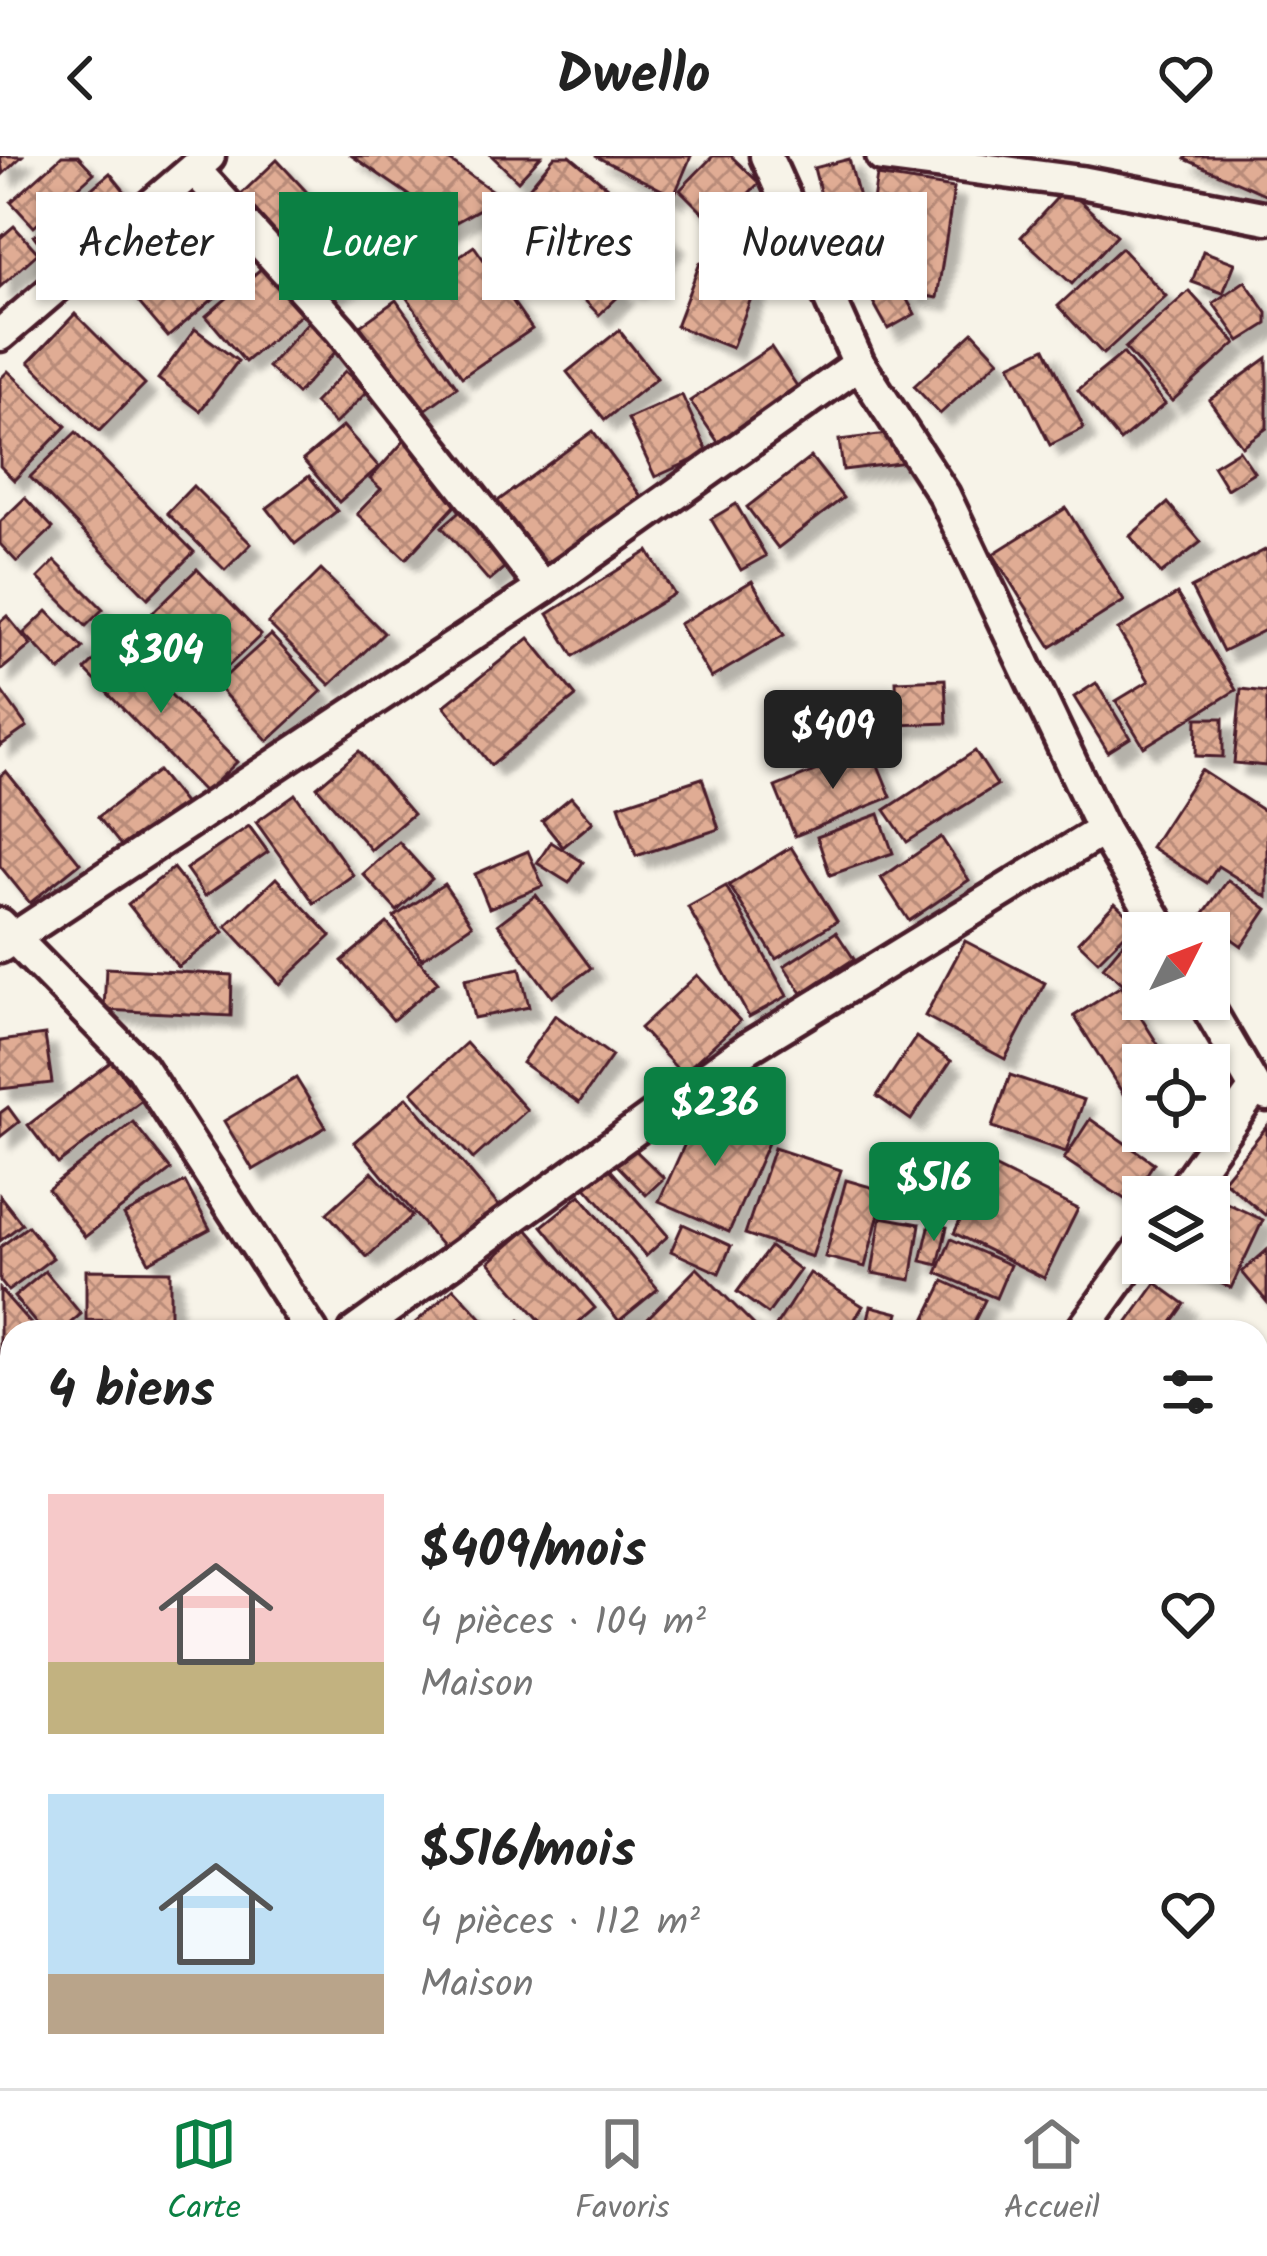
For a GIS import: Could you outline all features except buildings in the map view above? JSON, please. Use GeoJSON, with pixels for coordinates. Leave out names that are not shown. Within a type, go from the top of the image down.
{"type":"FeatureCollection","features":[{"type":"Feature","properties":{"kind":"street"},"geometry":{"type":"LineString","coordinates":[[766,156],[859,364],[944,495],[1103,830],[1152,912]]}},
{"type":"Feature","properties":{"kind":"street"},"geometry":{"type":"LineString","coordinates":[[882,156],[1081,182],[1267,218]]}},
{"type":"Feature","properties":{"kind":"street"},"geometry":{"type":"LineString","coordinates":[[0,335],[202,162],[356,348],[543,588]]}},
{"type":"Feature","properties":{"kind":"street"},"geometry":{"type":"LineString","coordinates":[[304,1320],[141,1067],[4,936],[543,588],[859,364]]}},
{"type":"Feature","properties":{"kind":"street"},"geometry":{"type":"LineString","coordinates":[[372,1320],[749,1047],[1103,830]]}},
{"type":"Feature","properties":{"kind":"street"},"geometry":{"type":"LineString","coordinates":[[1195,1176],[1261,1092],[1216,1020]]}},
{"type":"Feature","properties":{"kind":"street"},"geometry":{"type":"LineString","coordinates":[[1091,1320],[1122,1276]]}}]}
